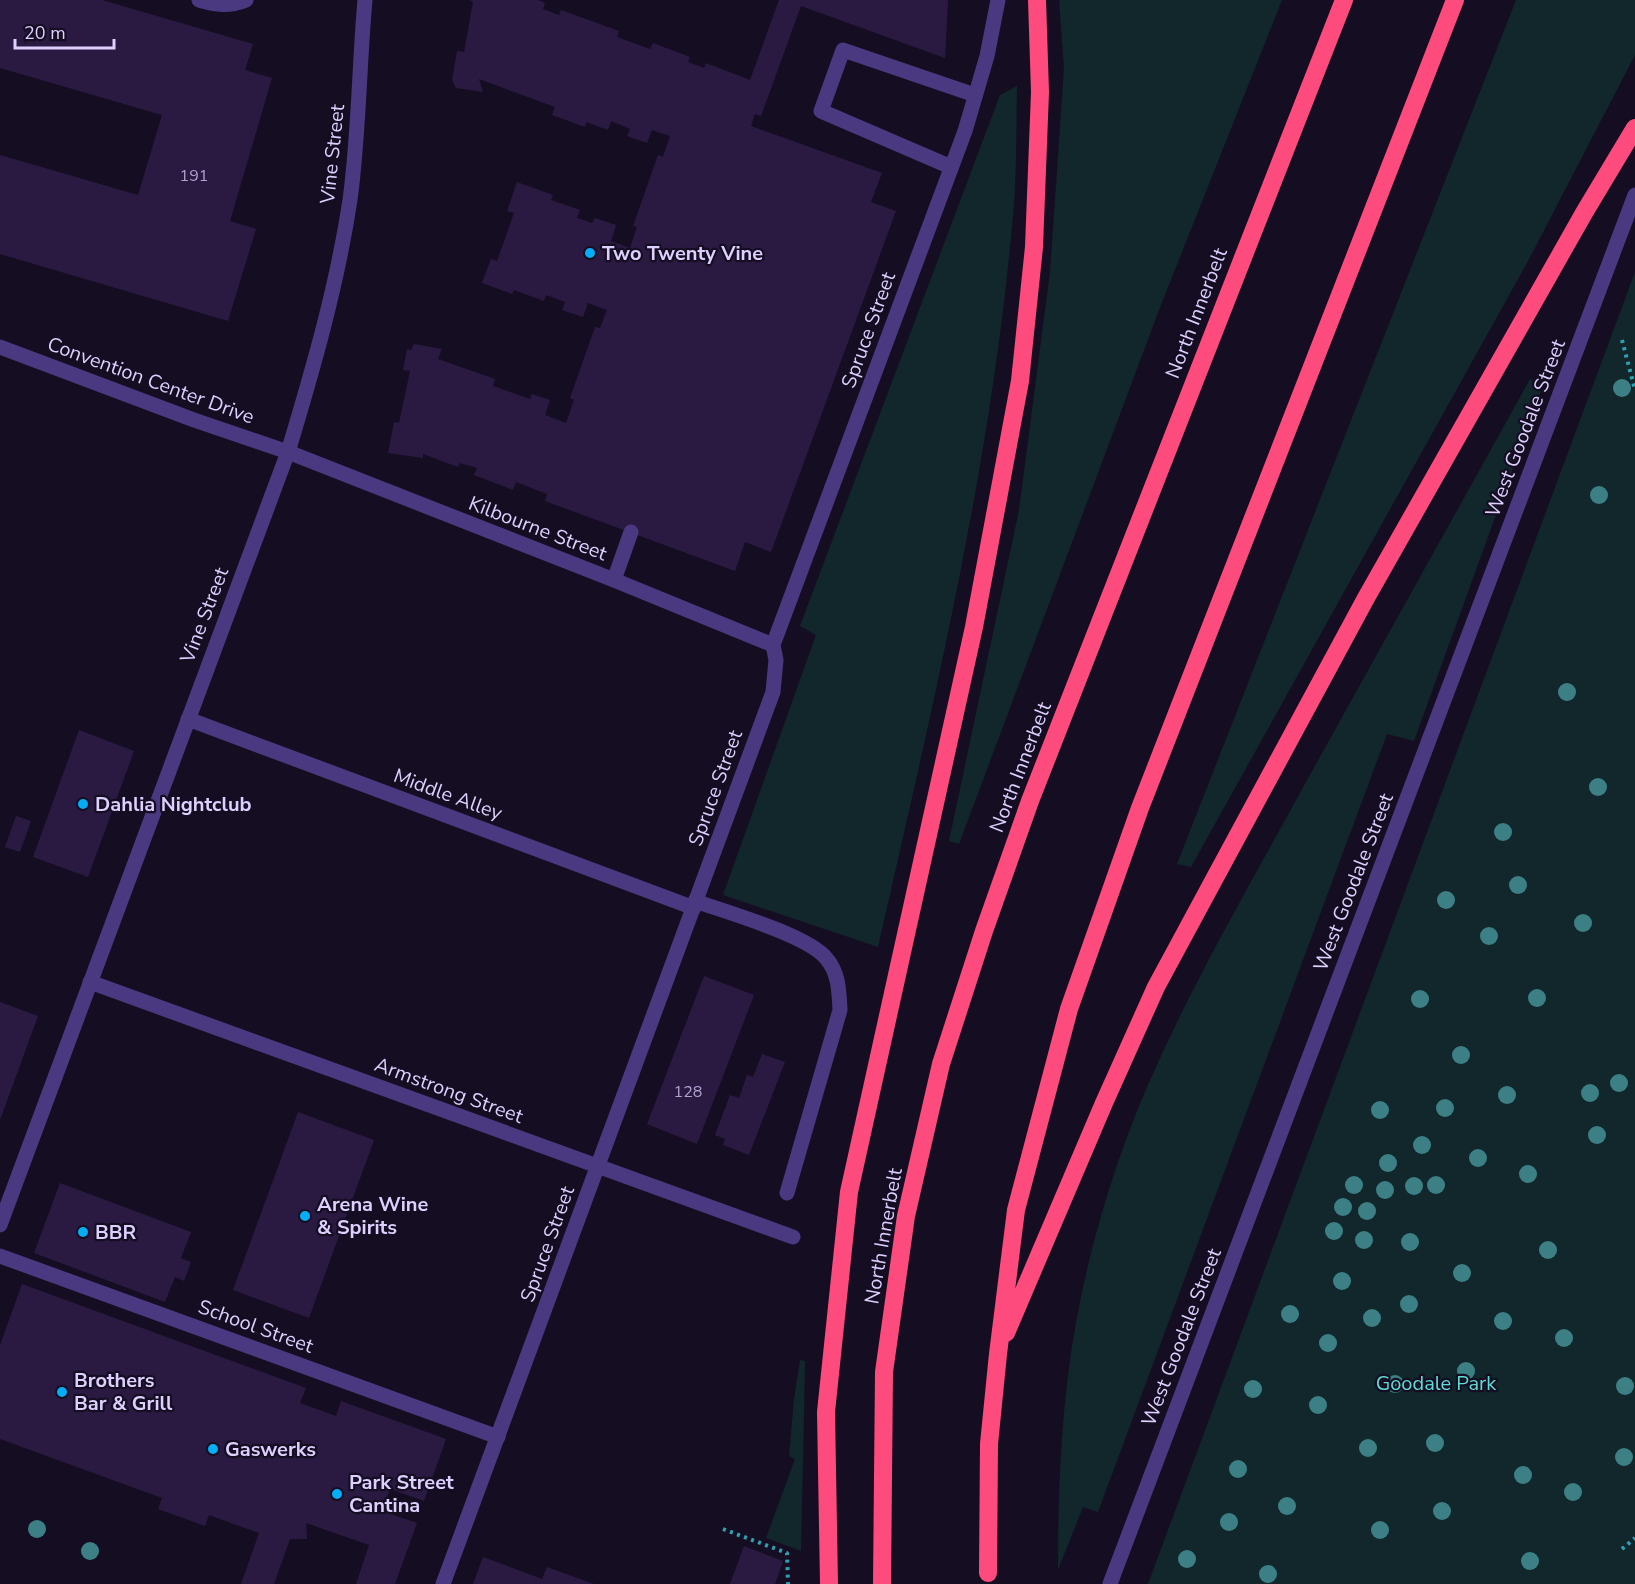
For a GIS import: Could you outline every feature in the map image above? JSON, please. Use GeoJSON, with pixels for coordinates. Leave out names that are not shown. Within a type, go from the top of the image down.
{"type":"FeatureCollection","features":[{"type":"Feature","properties":{"kind":"highway"},"geometry":{"type":"LineString","coordinates":[[829,1584],[826,1412],[849,1192],[974,627],[1020,381],[1034,247],[1040,92],[1037,0]]}},
{"type":"Feature","properties":{"kind":"highway","name":"North Innerbelt"},"geometry":{"type":"LineString","coordinates":[[882,1584],[884,1372],[906,1216],[941,1064],[1029,801],[1344,0]]}},
{"type":"Feature","properties":{"kind":"highway"},"geometry":{"type":"LineString","coordinates":[[988,1573],[989,1443],[1016,1210],[1069,1010],[1140,808],[1455,0]]}},
{"type":"Feature","properties":{"kind":"highway"},"geometry":{"type":"LineString","coordinates":[[998,1354],[1104,1103],[1156,987],[1366,598],[1635,128]]}},
{"type":"Feature","properties":{"kind":"street"},"geometry":{"type":"LineString","coordinates":[[198,0],[233,6],[246,0]]}},
{"type":"Feature","properties":{"kind":"street","name":"Vine Street"},"geometry":{"type":"LineString","coordinates":[[0,1225],[288,452],[318,353],[338,268],[348,210],[364,0]]}},
{"type":"Feature","properties":{"kind":"street","name":"Spruce Street"},"geometry":{"type":"LineString","coordinates":[[443,1584],[773,692],[776,660],[773,645],[965,131],[987,56],[998,0]]}},
{"type":"Feature","properties":{"kind":"street"},"geometry":{"type":"LineString","coordinates":[[951,167],[821,111],[843,50],[975,95]]}},
{"type":"Feature","properties":{"kind":"street","name":"West Goodale Street"},"geometry":{"type":"LineString","coordinates":[[1110,1584],[1635,195]]}},
{"type":"Feature","properties":{"kind":"street","name":"Convention Center Drive"},"geometry":{"type":"LineString","coordinates":[[0,347],[194,420],[288,452]]}},
{"type":"Feature","properties":{"kind":"street","name":"Kilbourne Street"},"geometry":{"type":"LineString","coordinates":[[288,452],[773,645]]}},
{"type":"Feature","properties":{"kind":"street"},"geometry":{"type":"LineString","coordinates":[[614,580],[631,532]]}},
{"type":"Feature","properties":{"kind":"street","name":"Middle Alley"},"geometry":{"type":"LineString","coordinates":[[188,719],[694,905],[807,942],[826,958],[839,983],[840,1010],[787,1193]]}},
{"type":"Feature","properties":{"kind":"street","name":"Armstrong Street"},"geometry":{"type":"LineString","coordinates":[[90,982],[793,1238]]}},
{"type":"Feature","properties":{"kind":"street","name":"School Street"},"geometry":{"type":"LineString","coordinates":[[0,1256],[498,1437]]}},
{"type":"Feature","properties":{"kind":"path"},"geometry":{"type":"LineString","coordinates":[[1622,340],[1635,390]]}},
{"type":"Feature","properties":{"kind":"path"},"geometry":{"type":"LineString","coordinates":[[723,1529],[787,1554],[788,1584]]}},
{"type":"Feature","properties":{"kind":"path"},"geometry":{"type":"LineString","coordinates":[[1622,1549],[1635,1538]]}},
{"type":"Feature","properties":{"kind":"green space"},"geometry":{"type":"Polygon","coordinates":[[[1059,0],[1282,0],[1159,310],[959,844],[949,841],[1019,510],[1050,272],[1064,68],[1059,0]]]}},
{"type":"Feature","properties":{"kind":"green space"},"geometry":{"type":"Polygon","coordinates":[[[1516,0],[1635,0],[1635,55],[1527,263],[1191,867],[1177,864],[1516,0]]]}},
{"type":"Feature","properties":{"kind":"green space"},"geometry":{"type":"Polygon","coordinates":[[[1017,86],[1014,209],[989,408],[957,589],[878,947],[723,895],[816,635],[800,626],[1000,95],[1017,86]]]}},
{"type":"Feature","properties":{"kind":"green space","name":"Goodale Park"},"geometry":{"type":"Polygon","coordinates":[[[1635,272],[1635,1584],[1148,1584],[1635,272]]]}},
{"type":"Feature","properties":{"kind":"green space"},"geometry":{"type":"Polygon","coordinates":[[[1530,379],[1543,385],[1414,741],[1387,734],[1098,1512],[1083,1507],[1058,1570],[1062,1433],[1069,1365],[1088,1266],[1104,1205],[1124,1144],[1148,1085],[1192,991],[1530,379]]]}},
{"type":"Feature","properties":{"kind":"green space"},"geometry":{"type":"Polygon","coordinates":[[[800,1360],[805,1361],[801,1551],[766,1538],[795,1459],[789,1456],[800,1360]]]}},
{"type":"Feature","properties":{"kind":"building"},"geometry":{"type":"Polygon","coordinates":[[[0,0],[102,0],[253,44],[245,70],[272,78],[230,221],[256,229],[228,321],[0,254],[0,155],[138,195],[162,115],[0,68],[0,0]]]}},
{"type":"Feature","properties":{"kind":"building"},"geometry":{"type":"Polygon","coordinates":[[[469,0],[538,0],[545,3],[543,9],[559,15],[561,10],[619,31],[617,37],[650,49],[653,43],[690,57],[688,62],[704,68],[706,63],[750,80],[779,0],[948,0],[945,58],[801,6],[761,116],[755,114],[751,126],[882,173],[871,202],[896,211],[771,552],[745,542],[735,571],[545,501],[547,494],[516,482],[513,490],[474,475],[477,468],[460,463],[458,467],[423,454],[423,458],[388,453],[394,422],[399,423],[410,371],[403,370],[407,349],[411,350],[414,344],[442,349],[438,359],[495,379],[493,386],[530,399],[532,394],[550,400],[545,415],[566,423],[574,400],[570,398],[595,327],[600,328],[607,310],[588,303],[583,317],[562,310],[565,302],[546,295],[544,301],[514,290],[512,294],[482,283],[491,259],[497,261],[514,213],[507,211],[517,182],[553,195],[551,200],[580,210],[577,218],[592,223],[595,218],[616,225],[611,241],[630,248],[637,227],[633,226],[658,155],[663,157],[670,136],[652,130],[647,143],[627,136],[630,129],[611,121],[608,130],[586,122],[585,127],[552,115],[555,107],[479,79],[483,92],[456,88],[452,80],[457,51],[464,52],[473,2],[469,0]]]}},
{"type":"Feature","properties":{"kind":"building","name":"Dahlia Nightclub"},"geometry":{"type":"Polygon","coordinates":[[[79,730],[134,751],[88,877],[33,857],[79,730]]]}},
{"type":"Feature","properties":{"kind":"building"},"geometry":{"type":"Polygon","coordinates":[[[16,816],[31,821],[20,852],[5,847],[16,816]]]}},
{"type":"Feature","properties":{"kind":"building"},"geometry":{"type":"Polygon","coordinates":[[[704,976],[754,995],[697,1144],[647,1124],[704,976]]]}},
{"type":"Feature","properties":{"kind":"building"},"geometry":{"type":"Polygon","coordinates":[[[0,1002],[38,1016],[0,1120],[0,1002]]]}},
{"type":"Feature","properties":{"kind":"building"},"geometry":{"type":"Polygon","coordinates":[[[762,1054],[785,1062],[749,1155],[723,1145],[725,1139],[715,1135],[730,1095],[739,1098],[747,1075],[753,1077],[762,1054]]]}},
{"type":"Feature","properties":{"kind":"building"},"geometry":{"type":"Polygon","coordinates":[[[298,1112],[374,1140],[309,1318],[233,1290],[298,1112]]]}},
{"type":"Feature","properties":{"kind":"building"},"geometry":{"type":"Polygon","coordinates":[[[60,1183],[191,1232],[181,1258],[191,1262],[184,1281],[175,1277],[165,1302],[34,1253],[60,1183]]]}},
{"type":"Feature","properties":{"kind":"building"},"geometry":{"type":"Polygon","coordinates":[[[22,1284],[306,1388],[300,1403],[336,1416],[341,1401],[446,1439],[424,1501],[390,1489],[382,1511],[417,1523],[395,1584],[356,1584],[369,1545],[306,1523],[307,1539],[290,1539],[274,1584],[241,1584],[259,1533],[209,1515],[205,1526],[158,1509],[162,1498],[0,1439],[0,1345],[22,1284]]]}},
{"type":"Feature","properties":{"kind":"building"},"geometry":{"type":"Polygon","coordinates":[[[744,1546],[783,1561],[775,1584],[730,1584],[744,1546]]]}},
{"type":"Feature","properties":{"kind":"building"},"geometry":{"type":"Polygon","coordinates":[[[483,1557],[542,1579],[547,1567],[594,1584],[473,1584],[483,1557]]]}},
{"type":"Feature","properties":{"kind":"place","name":"Two Twenty Vine"},"geometry":{"type":"Point","coordinates":[590,253]}},
{"type":"Feature","properties":{"kind":"place","name":"Dahlia Nightclub"},"geometry":{"type":"Point","coordinates":[83,804]}},
{"type":"Feature","properties":{"kind":"place","name":"Arena Wine & Spirits"},"geometry":{"type":"Point","coordinates":[305,1216]}},
{"type":"Feature","properties":{"kind":"place","name":"BBR"},"geometry":{"type":"Point","coordinates":[83,1232]}},
{"type":"Feature","properties":{"kind":"place","name":"Brothers Bar & Grill"},"geometry":{"type":"Point","coordinates":[62,1392]}},
{"type":"Feature","properties":{"kind":"place","name":"Gaswerks"},"geometry":{"type":"Point","coordinates":[213,1449]}},
{"type":"Feature","properties":{"kind":"place","name":"Park Street Cantina"},"geometry":{"type":"Point","coordinates":[337,1494]}}]}
